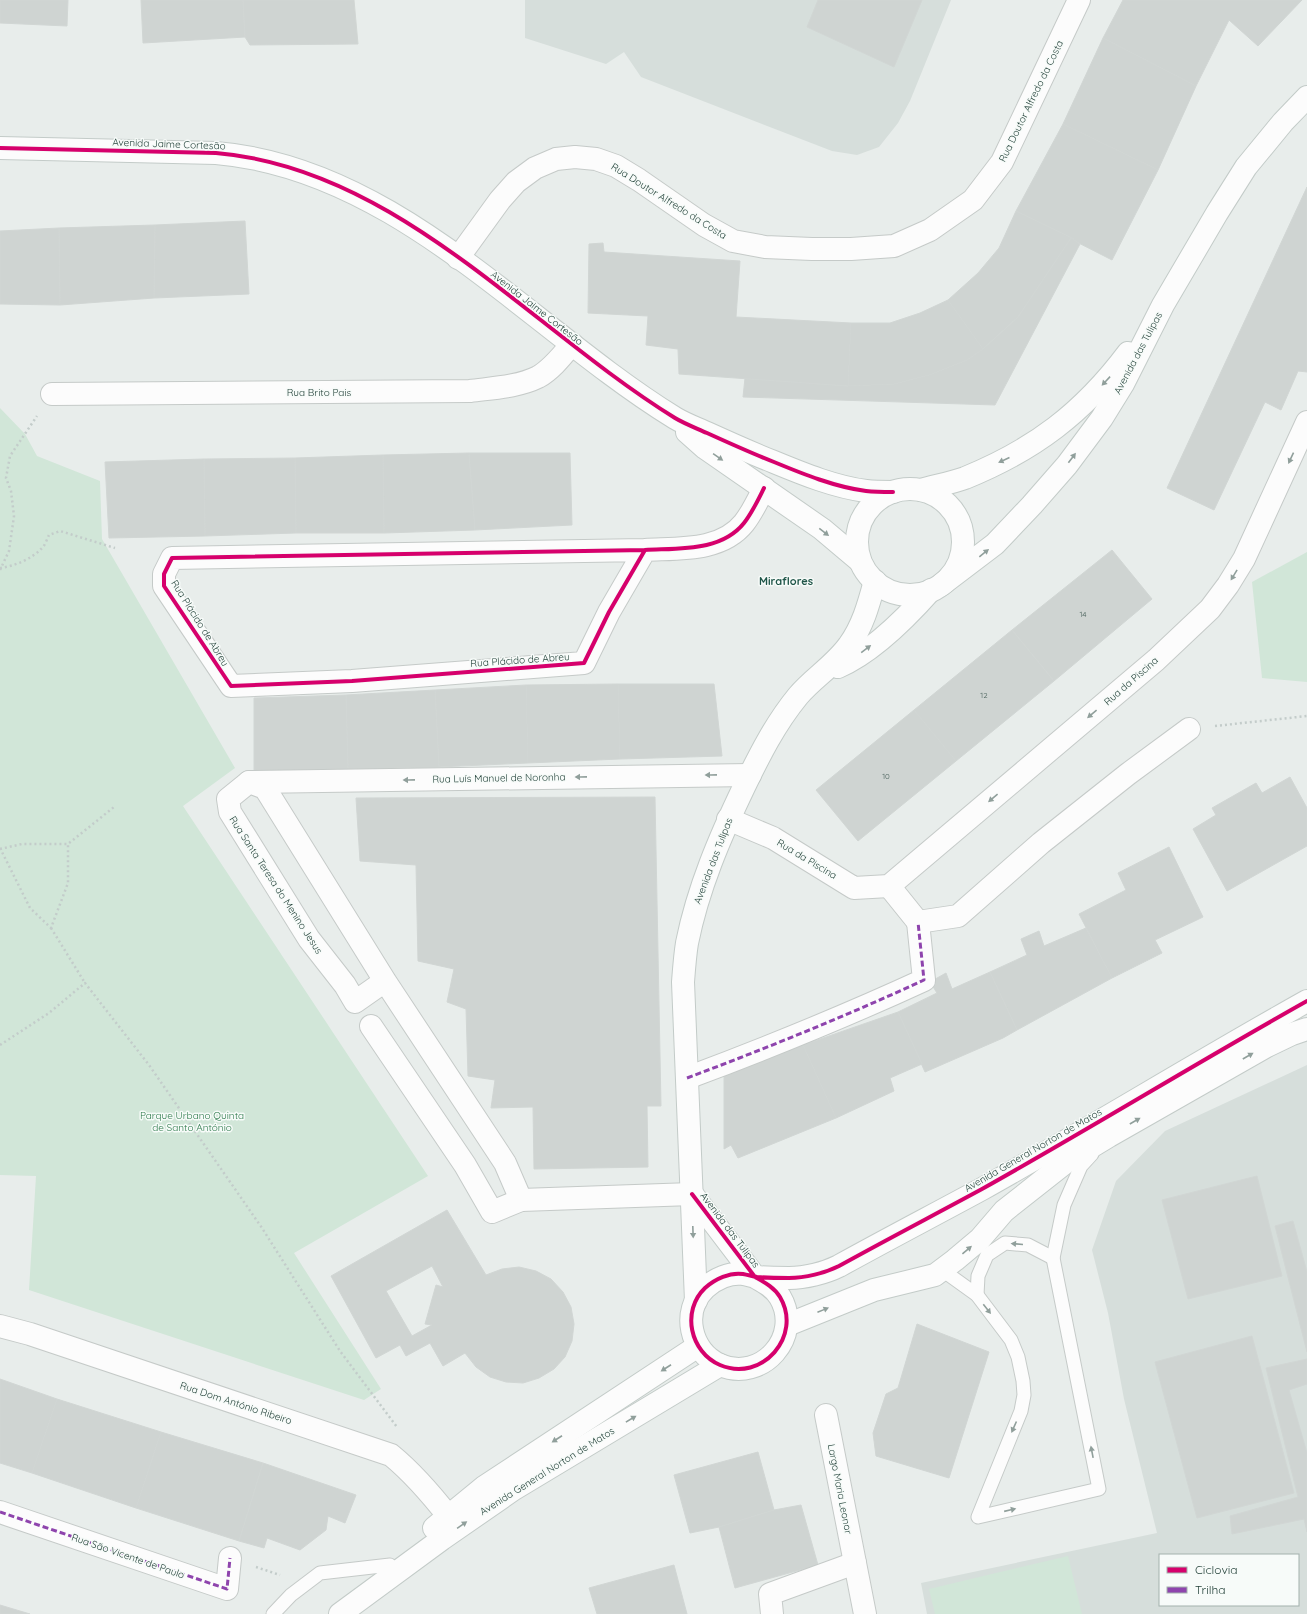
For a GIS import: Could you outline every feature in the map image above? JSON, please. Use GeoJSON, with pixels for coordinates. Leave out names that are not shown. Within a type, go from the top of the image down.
{"type":"FeatureCollection","features":[{"type":"Feature","properties":{"kind":"street","name":"Rua Doutor Alfredo da Costa"},"geometry":{"type":"LineString","coordinates":[[458,258],[500,200],[516,182],[535,168],[556,159],[576,157],[596,159],[616,166],[704,225],[733,241],[765,247],[812,249],[851,249],[894,246],[930,230],[973,200],[1002,162],[1079,0]]}},
{"type":"Feature","properties":{"kind":"street","name":"Avenida das Tulipas"},"geometry":{"type":"LineString","coordinates":[[820,674],[847,663],[862,652],[912,612],[936,588],[995,544],[1067,465],[1102,418],[1123,384],[1163,305],[1246,167],[1283,122],[1307,97]]}},
{"type":"Feature","properties":{"kind":"street","name":"Avenida Jaime Cortesão"},"geometry":{"type":"LineString","coordinates":[[0,148],[216,153],[241,155],[271,161],[339,186],[370,200],[439,244],[601,367],[656,405],[683,421],[751,453],[794,470],[844,486],[866,491],[893,492]]}},
{"type":"Feature","properties":{"kind":"street"},"geometry":{"type":"LineString","coordinates":[[921,490],[964,478],[1014,455],[1056,429],[1087,401],[1115,371],[1163,305]]}},
{"type":"Feature","properties":{"kind":"street","name":"Rua Brito Pais"},"geometry":{"type":"LineString","coordinates":[[52,394],[470,391],[507,386],[538,377],[556,362],[572,344]]}},
{"type":"Feature","properties":{"kind":"street","name":"Avenida Jaime Cortesão"},"geometry":{"type":"LineString","coordinates":[[656,405],[705,448],[822,529],[860,561]]}},
{"type":"Feature","properties":{"kind":"street","name":"Rua da Piscina"},"geometry":{"type":"LineString","coordinates":[[728,819],[773,838],[854,888],[888,886],[1156,660],[1210,609],[1228,585],[1244,559],[1307,422]]}},
{"type":"Feature","properties":{"kind":"street","name":"Rua Plácido de Abreu"},"geometry":{"type":"LineString","coordinates":[[645,550],[609,612],[584,663],[375,679],[230,686],[164,586],[164,574],[172,558],[645,550],[695,547],[726,540],[743,524],[764,488]]}},
{"type":"Feature","properties":{"kind":"street"},"geometry":{"type":"LineString","coordinates":[[907,489],[921,490],[937,496],[950,508],[959,522],[963,540],[961,557],[953,573],[936,588],[916,594],[901,594],[887,590],[866,572],[860,561],[857,544],[859,527],[866,512],[878,500],[893,492],[907,489]]}},
{"type":"Feature","properties":{"kind":"street","name":"Avenida das Tulipas"},"geometry":{"type":"LineString","coordinates":[[696,1301],[683,982],[687,944],[694,912],[706,875],[728,819],[763,747],[798,696],[849,646],[860,627],[875,581]]}},
{"type":"Feature","properties":{"kind":"street"},"geometry":{"type":"LineString","coordinates":[[918,922],[958,916],[1048,838],[1128,774],[1189,729]]}},
{"type":"Feature","properties":{"kind":"street","name":"Rua Luís Manuel de Noronha"},"geometry":{"type":"LineString","coordinates":[[249,782],[750,775]]}},
{"type":"Feature","properties":{"kind":"street"},"geometry":{"type":"LineString","coordinates":[[249,782],[265,788],[385,981],[505,1163],[520,1200]]}},
{"type":"Feature","properties":{"kind":"street","name":"Rua Santa Teresa do Menino Jesus"},"geometry":{"type":"LineString","coordinates":[[249,782],[228,799],[230,812],[309,939],[355,1002],[385,981]]}},
{"type":"Feature","properties":{"kind":"street"},"geometry":{"type":"LineString","coordinates":[[687,1078],[751,1054],[861,1009],[924,980],[918,922],[888,886]]}},
{"type":"Feature","properties":{"kind":"street","name":"Avenida General Norton de Matos"},"geometry":{"type":"LineString","coordinates":[[755,1277],[768,1284],[779,1295],[786,1310],[787,1325],[783,1340],[777,1350],[763,1363],[749,1368],[735,1369],[720,1365],[708,1358],[698,1346],[693,1336],[691,1324],[692,1312],[696,1301],[704,1289],[715,1280],[727,1275],[741,1274],[755,1277],[792,1278],[829,1271],[981,1189],[1307,1001]]}},
{"type":"Feature","properties":{"kind":"street"},"geometry":{"type":"LineString","coordinates":[[371,1026],[465,1166],[492,1212],[520,1200],[692,1194]]}},
{"type":"Feature","properties":{"kind":"street"},"geometry":{"type":"LineString","coordinates":[[787,1325],[874,1290],[935,1275],[980,1239],[1004,1211],[1066,1162],[1267,1046],[1292,1034],[1307,1029]]}},
{"type":"Feature","properties":{"kind":"street","name":"Avenida das Tulipas"},"geometry":{"type":"LineString","coordinates":[[692,1194],[755,1277]]}},
{"type":"Feature","properties":{"kind":"street","name":"Rua Dom António Ribeiro"},"geometry":{"type":"LineString","coordinates":[[0,1326],[391,1455],[406,1467],[423,1485],[449,1517]]}},
{"type":"Feature","properties":{"kind":"street","name":"Avenida General Norton de Matos"},"geometry":{"type":"LineString","coordinates":[[332,1614],[484,1487],[698,1346]]}},
{"type":"Feature","properties":{"kind":"street","name":"Avenida General Norton de Matos"},"geometry":{"type":"LineString","coordinates":[[340,1614],[442,1539],[514,1489],[720,1365]]}},
{"type":"Feature","properties":{"kind":"street","name":"Largo Maria Leonor"},"geometry":{"type":"LineString","coordinates":[[826,1415],[865,1614]]}},
{"type":"Feature","properties":{"kind":"street","name":"Rua São Vicente de Paulo"},"geometry":{"type":"LineString","coordinates":[[0,1512],[227,1589],[230,1558]]}},
{"type":"Feature","properties":{"kind":"street"},"geometry":{"type":"LineString","coordinates":[[772,1614],[770,1594],[855,1563]]}},
{"type":"Feature","properties":{"kind":"lane"},"geometry":{"type":"LineString","coordinates":[[935,1275],[945,1272],[977,1295],[1011,1340],[1018,1357],[1023,1380],[1024,1395],[1021,1411],[978,1517],[1099,1489],[1053,1258],[1061,1212],[1070,1189],[1081,1166],[1109,1136]]}},
{"type":"Feature","properties":{"kind":"lane"},"geometry":{"type":"LineString","coordinates":[[977,1295],[978,1276],[987,1255],[1005,1243],[1028,1245],[1053,1258]]}},
{"type":"Feature","properties":{"kind":"lane"},"geometry":{"type":"LineString","coordinates":[[273,1614],[291,1595],[320,1572],[390,1565]]}},
{"type":"Feature","properties":{"kind":"path"},"geometry":{"type":"LineString","coordinates":[[1,568],[9,551],[14,516],[11,491],[6,478],[10,456],[52,394]]}},
{"type":"Feature","properties":{"kind":"path"},"geometry":{"type":"LineString","coordinates":[[1,568],[14,566],[30,557],[43,548],[48,535],[60,531],[115,548]]}},
{"type":"Feature","properties":{"kind":"path"},"geometry":{"type":"LineString","coordinates":[[1189,729],[1307,716]]}},
{"type":"Feature","properties":{"kind":"path"},"geometry":{"type":"LineString","coordinates":[[114,807],[68,844],[22,844],[0,849],[30,908],[51,928],[85,983],[149,1065],[262,1228],[340,1351],[403,1436],[391,1455]]}},
{"type":"Feature","properties":{"kind":"path"},"geometry":{"type":"LineString","coordinates":[[51,928],[68,883],[68,844]]}},
{"type":"Feature","properties":{"kind":"path"},"geometry":{"type":"LineString","coordinates":[[0,1045],[49,1013],[85,983]]}},
{"type":"Feature","properties":{"kind":"path"},"geometry":{"type":"LineString","coordinates":[[230,1558],[305,1584]]}},
{"type":"Feature","properties":{"kind":"shaded area"},"geometry":{"type":"Polygon","coordinates":[[[525,0],[951,0],[910,101],[898,123],[879,147],[857,155],[832,151],[641,77],[624,52],[606,64],[525,38],[525,0]]]}},
{"type":"Feature","properties":{"kind":"shaded area"},"geometry":{"type":"Polygon","coordinates":[[[1307,1065],[1307,1614],[927,1614],[921,1583],[1157,1533],[1124,1399],[1108,1313],[1092,1250],[1116,1181],[1165,1131],[1307,1065]]]}},
{"type":"Feature","properties":{"kind":"green space","name":"Parque Urbano Quinta de Santo António"},"geometry":{"type":"Polygon","coordinates":[[[0,408],[25,434],[37,456],[100,481],[102,539],[235,768],[183,806],[428,1176],[294,1253],[381,1389],[364,1400],[29,1290],[36,1176],[0,1175],[0,408]]]}},
{"type":"Feature","properties":{"kind":"green space"},"geometry":{"type":"Polygon","coordinates":[[[1307,552],[1307,682],[1262,678],[1252,582],[1307,552]]]}},
{"type":"Feature","properties":{"kind":"green space"},"geometry":{"type":"Polygon","coordinates":[[[1068,1556],[1082,1614],[935,1614],[929,1589],[1068,1556]]]}},
{"type":"Feature","properties":{"kind":"building"},"geometry":{"type":"Polygon","coordinates":[[[0,0],[68,0],[67,26],[0,23],[0,0]]]}},
{"type":"Feature","properties":{"kind":"building"},"geometry":{"type":"Polygon","coordinates":[[[141,0],[243,0],[245,37],[143,43],[141,0]]]}},
{"type":"Feature","properties":{"kind":"building"},"geometry":{"type":"Polygon","coordinates":[[[243,0],[354,0],[358,44],[250,45],[245,37],[243,0]]]}},
{"type":"Feature","properties":{"kind":"building"},"geometry":{"type":"Polygon","coordinates":[[[818,0],[922,0],[894,67],[807,27],[818,0]]]}},
{"type":"Feature","properties":{"kind":"building"},"geometry":{"type":"Polygon","coordinates":[[[1123,0],[1302,0],[1258,46],[1229,20],[1196,86],[1103,38],[1123,0]]]}},
{"type":"Feature","properties":{"kind":"building"},"geometry":{"type":"Polygon","coordinates":[[[1103,38],[1196,86],[1158,170],[1063,124],[1103,38]]]}},
{"type":"Feature","properties":{"kind":"building"},"geometry":{"type":"Polygon","coordinates":[[[1063,124],[1158,170],[1112,260],[1016,211],[1063,124]]]}},
{"type":"Feature","properties":{"kind":"building"},"geometry":{"type":"Polygon","coordinates":[[[1307,187],[1307,372],[1298,371],[1281,410],[1265,402],[1214,510],[1167,488],[1307,187]]]}},
{"type":"Feature","properties":{"kind":"building"},"geometry":{"type":"Polygon","coordinates":[[[1016,211],[1074,239],[1018,317],[983,349],[948,300],[978,273],[999,248],[1016,211]]]}},
{"type":"Feature","properties":{"kind":"building"},"geometry":{"type":"Polygon","coordinates":[[[245,221],[249,294],[154,298],[155,225],[245,221]]]}},
{"type":"Feature","properties":{"kind":"building"},"geometry":{"type":"Polygon","coordinates":[[[155,225],[154,298],[60,305],[59,228],[155,225]]]}},
{"type":"Feature","properties":{"kind":"building"},"geometry":{"type":"Polygon","coordinates":[[[59,228],[60,305],[0,304],[0,231],[59,228]]]}},
{"type":"Feature","properties":{"kind":"building"},"geometry":{"type":"Polygon","coordinates":[[[1071,238],[1080,244],[995,405],[743,397],[745,378],[848,386],[894,384],[929,375],[967,360],[983,349],[1018,317],[1071,238]]]}},
{"type":"Feature","properties":{"kind":"building"},"geometry":{"type":"Polygon","coordinates":[[[603,243],[604,252],[740,261],[736,317],[851,323],[848,386],[679,374],[678,349],[646,345],[648,316],[588,313],[589,244],[603,243]]]}},
{"type":"Feature","properties":{"kind":"building"},"geometry":{"type":"Polygon","coordinates":[[[948,300],[983,349],[967,360],[929,375],[894,384],[848,386],[851,323],[890,323],[920,313],[948,300]]]}},
{"type":"Feature","properties":{"kind":"building"},"geometry":{"type":"Polygon","coordinates":[[[469,453],[475,530],[384,533],[383,455],[469,453]]]}},
{"type":"Feature","properties":{"kind":"building"},"geometry":{"type":"Polygon","coordinates":[[[469,453],[570,453],[572,525],[475,530],[469,453]]]}},
{"type":"Feature","properties":{"kind":"building"},"geometry":{"type":"Polygon","coordinates":[[[383,455],[384,533],[296,533],[295,458],[383,455]]]}},
{"type":"Feature","properties":{"kind":"building"},"geometry":{"type":"Polygon","coordinates":[[[295,458],[296,533],[205,536],[204,459],[295,458]]]}},
{"type":"Feature","properties":{"kind":"building"},"geometry":{"type":"Polygon","coordinates":[[[204,459],[205,536],[109,538],[105,462],[204,459]]]}},
{"type":"Feature","properties":{"kind":"building"},"geometry":{"type":"Polygon","coordinates":[[[1112,550],[1152,599],[1054,681],[1012,630],[1112,550]]]}},
{"type":"Feature","properties":{"kind":"building"},"geometry":{"type":"Polygon","coordinates":[[[1012,630],[1054,681],[956,761],[914,710],[1012,630]]]}},
{"type":"Feature","properties":{"kind":"building"},"geometry":{"type":"Polygon","coordinates":[[[618,684],[620,759],[528,763],[526,685],[618,684]]]}},
{"type":"Feature","properties":{"kind":"building"},"geometry":{"type":"Polygon","coordinates":[[[618,684],[714,684],[722,756],[620,759],[618,684]]]}},
{"type":"Feature","properties":{"kind":"building"},"geometry":{"type":"Polygon","coordinates":[[[526,685],[528,763],[439,767],[435,690],[526,685]]]}},
{"type":"Feature","properties":{"kind":"building"},"geometry":{"type":"Polygon","coordinates":[[[435,690],[439,767],[348,769],[346,695],[435,690]]]}},
{"type":"Feature","properties":{"kind":"building"},"geometry":{"type":"Polygon","coordinates":[[[346,695],[348,769],[254,771],[254,698],[346,695]]]}},
{"type":"Feature","properties":{"kind":"building"},"geometry":{"type":"Polygon","coordinates":[[[914,710],[956,761],[858,841],[816,790],[914,710]]]}},
{"type":"Feature","properties":{"kind":"building"},"geometry":{"type":"Polygon","coordinates":[[[1290,777],[1307,808],[1307,846],[1227,891],[1193,829],[1216,815],[1212,808],[1256,783],[1262,793],[1290,777]]]}},
{"type":"Feature","properties":{"kind":"building"},"geometry":{"type":"Polygon","coordinates":[[[655,797],[661,1106],[647,1106],[648,1167],[534,1169],[533,1107],[491,1108],[495,1080],[468,1076],[466,1009],[447,1002],[454,969],[418,961],[416,865],[360,861],[356,798],[655,797]]]}},
{"type":"Feature","properties":{"kind":"building"},"geometry":{"type":"Polygon","coordinates":[[[1169,847],[1203,917],[1155,940],[1162,953],[1112,978],[1079,914],[1126,890],[1118,873],[1169,847]]]}},
{"type":"Feature","properties":{"kind":"building"},"geometry":{"type":"Polygon","coordinates":[[[1086,928],[1112,978],[1017,1030],[990,972],[1027,955],[1021,939],[1039,931],[1044,946],[1086,928]]]}},
{"type":"Feature","properties":{"kind":"building"},"geometry":{"type":"Polygon","coordinates":[[[990,972],[1017,1030],[1003,1038],[925,1072],[898,1012],[937,993],[930,982],[946,973],[952,989],[990,972]]]}},
{"type":"Feature","properties":{"kind":"building"},"geometry":{"type":"Polygon","coordinates":[[[898,1012],[922,1064],[890,1078],[894,1091],[836,1118],[803,1045],[898,1012]]]}},
{"type":"Feature","properties":{"kind":"building"},"geometry":{"type":"Polygon","coordinates":[[[803,1045],[836,1118],[738,1158],[731,1145],[724,1149],[724,1073],[803,1045]]]}},
{"type":"Feature","properties":{"kind":"building"},"geometry":{"type":"Polygon","coordinates":[[[1257,1176],[1282,1276],[1188,1299],[1162,1200],[1257,1176]]]}},
{"type":"Feature","properties":{"kind":"building"},"geometry":{"type":"Polygon","coordinates":[[[447,1210],[486,1275],[502,1269],[519,1267],[536,1271],[551,1279],[563,1292],[571,1307],[574,1324],[572,1341],[565,1357],[554,1369],[539,1378],[523,1383],[506,1382],[490,1377],[476,1367],[465,1353],[443,1366],[430,1343],[406,1356],[400,1345],[376,1358],[331,1276],[447,1210]],[[432,1266],[386,1291],[412,1336],[432,1325],[425,1324],[436,1285],[443,1287],[432,1266]]]}},
{"type":"Feature","properties":{"kind":"building"},"geometry":{"type":"Polygon","coordinates":[[[1293,1221],[1307,1272],[1307,1352],[1275,1226],[1293,1221]]]}},
{"type":"Feature","properties":{"kind":"building"},"geometry":{"type":"Polygon","coordinates":[[[917,1324],[989,1352],[949,1478],[876,1456],[873,1433],[886,1394],[898,1388],[917,1324]]]}},
{"type":"Feature","properties":{"kind":"building"},"geometry":{"type":"Polygon","coordinates":[[[1252,1336],[1294,1493],[1197,1518],[1155,1362],[1252,1336]]]}},
{"type":"Feature","properties":{"kind":"building"},"geometry":{"type":"Polygon","coordinates":[[[1307,1359],[1307,1384],[1289,1390],[1307,1453],[1307,1532],[1304,1519],[1232,1534],[1230,1516],[1298,1497],[1266,1368],[1307,1359]]]}},
{"type":"Feature","properties":{"kind":"building"},"geometry":{"type":"Polygon","coordinates":[[[0,1379],[57,1399],[32,1473],[0,1463],[0,1379]]]}},
{"type":"Feature","properties":{"kind":"building"},"geometry":{"type":"Polygon","coordinates":[[[57,1399],[161,1432],[136,1508],[32,1473],[57,1399]]]}},
{"type":"Feature","properties":{"kind":"building"},"geometry":{"type":"Polygon","coordinates":[[[161,1432],[263,1463],[239,1541],[136,1508],[161,1432]]]}},
{"type":"Feature","properties":{"kind":"building"},"geometry":{"type":"Polygon","coordinates":[[[758,1452],[774,1510],[719,1527],[690,1533],[674,1475],[758,1452]]]}},
{"type":"Feature","properties":{"kind":"building"},"geometry":{"type":"Polygon","coordinates":[[[263,1463],[356,1495],[345,1523],[328,1516],[326,1530],[300,1550],[267,1538],[264,1548],[239,1541],[263,1463]]]}},
{"type":"Feature","properties":{"kind":"building"},"geometry":{"type":"Polygon","coordinates":[[[801,1505],[818,1565],[735,1588],[719,1527],[774,1510],[801,1505]]]}},
{"type":"Feature","properties":{"kind":"building"},"geometry":{"type":"Polygon","coordinates":[[[674,1565],[687,1614],[597,1614],[589,1588],[674,1565]]]}},
{"type":"Feature","properties":{"kind":"building"},"geometry":{"type":"Polygon","coordinates":[[[0,1605],[30,1614],[0,1614],[0,1605]]]}},
{"type":"Feature","properties":{"kind":"marked path"},"geometry":{"type":"LineString","coordinates":[[687,1078],[806,1031],[924,980],[918,922]]}},
{"type":"Feature","properties":{"kind":"marked path"},"geometry":{"type":"LineString","coordinates":[[0,1512],[227,1589],[230,1558]]}},
{"type":"Feature","properties":{"kind":"cycle path"},"geometry":{"type":"LineString","coordinates":[[0,148],[216,153],[282,165],[344,188],[402,220],[459,257],[567,341],[621,381],[675,418],[757,455],[819,480],[854,489],[893,492]]}},
{"type":"Feature","properties":{"kind":"cycle path"},"geometry":{"type":"LineString","coordinates":[[645,550],[172,558],[164,574],[164,586],[231,686],[352,681],[584,663],[609,612],[645,550],[698,547],[723,539],[744,523],[764,488]]}},
{"type":"Feature","properties":{"kind":"cycle path"},"geometry":{"type":"LineString","coordinates":[[692,1194],[755,1277],[769,1285],[778,1293],[786,1312],[786,1327],[782,1340],[774,1352],[764,1362],[750,1367],[736,1369],[720,1365],[710,1359],[702,1351],[696,1341],[692,1330],[691,1319],[693,1308],[698,1297],[705,1288],[713,1282],[733,1274],[743,1274],[755,1277],[765,1278],[789,1278],[808,1276],[833,1269],[1023,1166],[1307,1001]]}},
{"type":"Feature","properties":{"kind":"district","name":"Miraflores"},"geometry":{"type":"Point","coordinates":[786,581]}}]}
